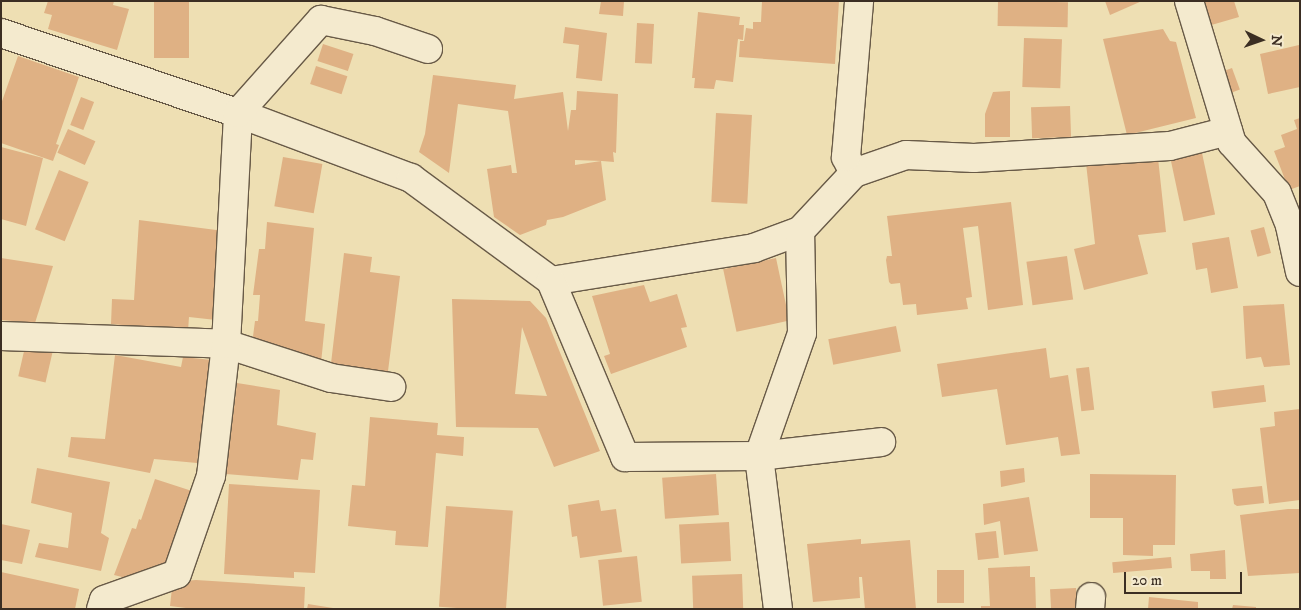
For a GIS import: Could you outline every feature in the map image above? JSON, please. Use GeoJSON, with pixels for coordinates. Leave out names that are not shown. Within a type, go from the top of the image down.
{"type":"FeatureCollection","features":[{"type":"Feature","properties":{"kind":"street"},"geometry":{"type":"LineString","coordinates":[[854,173],[846,157],[859,1]]}},
{"type":"Feature","properties":{"kind":"street"},"geometry":{"type":"LineString","coordinates":[[1189,1],[1232,143],[1277,192],[1290,226],[1300,272]]}},
{"type":"Feature","properties":{"kind":"street"},"geometry":{"type":"LineString","coordinates":[[101,609],[104,600],[177,574],[211,476],[226,344],[238,113],[324,11],[428,49]]}},
{"type":"Feature","properties":{"kind":"street"},"geometry":{"type":"LineString","coordinates":[[1,33],[238,113],[411,178],[551,281],[625,457],[759,456],[881,442]]}},
{"type":"Feature","properties":{"kind":"street"},"geometry":{"type":"LineString","coordinates":[[551,281],[754,248],[800,231],[854,173],[906,155],[974,158],[1170,146],[1228,131]]}},
{"type":"Feature","properties":{"kind":"street"},"geometry":{"type":"LineString","coordinates":[[778,609],[759,456],[802,333],[800,231]]}},
{"type":"Feature","properties":{"kind":"street"},"geometry":{"type":"LineString","coordinates":[[1,336],[226,344],[331,378],[391,387]]}},
{"type":"Feature","properties":{"kind":"building"},"geometry":{"type":"Polygon","coordinates":[[[48,1],[114,1],[113,5],[129,9],[117,50],[48,29],[52,15],[44,13],[48,1]]]}},
{"type":"Feature","properties":{"kind":"building"},"geometry":{"type":"Polygon","coordinates":[[[154,1],[189,1],[189,58],[154,58],[154,1]]]}},
{"type":"Feature","properties":{"kind":"building"},"geometry":{"type":"Polygon","coordinates":[[[601,1],[624,1],[623,16],[599,14],[601,1]]]}},
{"type":"Feature","properties":{"kind":"building"},"geometry":{"type":"Polygon","coordinates":[[[762,1],[839,1],[835,64],[739,57],[740,41],[744,41],[746,28],[753,29],[753,22],[761,22],[762,1]]]}},
{"type":"Feature","properties":{"kind":"building"},"geometry":{"type":"Polygon","coordinates":[[[998,1],[1068,2],[1068,27],[998,26],[998,1]]]}},
{"type":"Feature","properties":{"kind":"building"},"geometry":{"type":"Polygon","coordinates":[[[1105,1],[1142,1],[1110,15],[1105,1]]]}},
{"type":"Feature","properties":{"kind":"building"},"geometry":{"type":"Polygon","coordinates":[[[1201,1],[1234,1],[1239,17],[1208,26],[1201,1]]]}},
{"type":"Feature","properties":{"kind":"building"},"geometry":{"type":"Polygon","coordinates":[[[698,12],[740,17],[739,25],[744,25],[743,40],[738,39],[733,82],[716,80],[714,89],[694,88],[695,78],[692,78],[698,12]]]}},
{"type":"Feature","properties":{"kind":"building"},"geometry":{"type":"Polygon","coordinates":[[[637,23],[654,24],[652,64],[635,63],[637,23]]]}},
{"type":"Feature","properties":{"kind":"building"},"geometry":{"type":"Polygon","coordinates":[[[565,27],[607,33],[602,81],[576,78],[579,45],[563,43],[565,27]]]}},
{"type":"Feature","properties":{"kind":"building"},"geometry":{"type":"Polygon","coordinates":[[[1163,29],[1170,41],[1176,42],[1196,118],[1127,135],[1103,39],[1163,29]]]}},
{"type":"Feature","properties":{"kind":"building"},"geometry":{"type":"Polygon","coordinates":[[[1024,38],[1062,39],[1060,88],[1022,87],[1024,38]]]}},
{"type":"Feature","properties":{"kind":"building"},"geometry":{"type":"Polygon","coordinates":[[[323,44],[353,54],[348,71],[317,61],[323,44]]]}},
{"type":"Feature","properties":{"kind":"building"},"geometry":{"type":"Polygon","coordinates":[[[1299,45],[1300,87],[1268,94],[1260,54],[1299,45]]]}},
{"type":"Feature","properties":{"kind":"building"},"geometry":{"type":"Polygon","coordinates":[[[18,56],[79,77],[56,144],[59,145],[53,161],[1,143],[1,104],[18,56]]]}},
{"type":"Feature","properties":{"kind":"building"},"geometry":{"type":"Polygon","coordinates":[[[316,66],[347,76],[342,94],[310,84],[316,66]]]}},
{"type":"Feature","properties":{"kind":"building"},"geometry":{"type":"Polygon","coordinates":[[[1232,68],[1240,90],[1230,93],[1223,71],[1232,68]]]}},
{"type":"Feature","properties":{"kind":"building"},"geometry":{"type":"Polygon","coordinates":[[[433,75],[516,85],[514,99],[563,92],[568,131],[571,110],[576,110],[577,91],[618,94],[616,153],[613,152],[614,162],[602,161],[575,160],[575,165],[601,161],[606,200],[563,217],[547,220],[546,225],[520,235],[494,217],[487,169],[511,165],[512,173],[517,173],[508,111],[458,104],[449,173],[419,152],[425,134],[433,75]]]}},
{"type":"Feature","properties":{"kind":"building"},"geometry":{"type":"Polygon","coordinates":[[[1010,91],[1010,137],[985,137],[985,114],[993,92],[1010,91]]]}},
{"type":"Feature","properties":{"kind":"building"},"geometry":{"type":"Polygon","coordinates":[[[81,97],[94,102],[83,130],[70,125],[81,97]]]}},
{"type":"Feature","properties":{"kind":"building"},"geometry":{"type":"Polygon","coordinates":[[[1070,106],[1071,137],[1032,138],[1031,107],[1070,106]]]}},
{"type":"Feature","properties":{"kind":"building"},"geometry":{"type":"Polygon","coordinates":[[[716,113],[752,115],[747,204],[711,202],[716,113]]]}},
{"type":"Feature","properties":{"kind":"building"},"geometry":{"type":"Polygon","coordinates":[[[1300,118],[1300,186],[1289,190],[1274,151],[1285,147],[1281,135],[1297,129],[1294,120],[1300,118]]]}},
{"type":"Feature","properties":{"kind":"building"},"geometry":{"type":"Polygon","coordinates":[[[68,129],[95,141],[85,165],[57,153],[68,129]]]}},
{"type":"Feature","properties":{"kind":"building"},"geometry":{"type":"Polygon","coordinates":[[[1,147],[43,158],[26,226],[1,219],[1,147]]]}},
{"type":"Feature","properties":{"kind":"building"},"geometry":{"type":"Polygon","coordinates":[[[1202,153],[1215,215],[1184,221],[1171,160],[1202,153]]]}},
{"type":"Feature","properties":{"kind":"building"},"geometry":{"type":"Polygon","coordinates":[[[283,157],[322,164],[314,213],[274,206],[283,157]]]}},
{"type":"Feature","properties":{"kind":"building"},"geometry":{"type":"Polygon","coordinates":[[[1158,158],[1166,232],[1138,235],[1148,274],[1084,290],[1074,249],[1095,244],[1086,163],[1158,158]]]}},
{"type":"Feature","properties":{"kind":"building"},"geometry":{"type":"Polygon","coordinates":[[[59,170],[89,182],[65,241],[35,229],[59,170]]]}},
{"type":"Feature","properties":{"kind":"building"},"geometry":{"type":"Polygon","coordinates":[[[1011,202],[1023,305],[988,310],[978,226],[963,228],[972,297],[966,298],[968,309],[917,315],[916,304],[903,305],[900,283],[891,284],[889,282],[886,260],[887,256],[892,256],[887,216],[1011,202]]]}},
{"type":"Feature","properties":{"kind":"building"},"geometry":{"type":"Polygon","coordinates":[[[139,220],[224,231],[216,320],[189,317],[188,331],[111,324],[112,299],[134,300],[139,220]]]}},
{"type":"Feature","properties":{"kind":"building"},"geometry":{"type":"Polygon","coordinates":[[[267,222],[314,228],[305,321],[325,324],[321,363],[252,344],[255,321],[258,321],[260,295],[253,295],[259,249],[265,249],[267,222]]]}},
{"type":"Feature","properties":{"kind":"building"},"geometry":{"type":"Polygon","coordinates":[[[1264,227],[1271,253],[1257,257],[1250,231],[1264,227]]]}},
{"type":"Feature","properties":{"kind":"building"},"geometry":{"type":"Polygon","coordinates":[[[1229,237],[1238,288],[1211,293],[1207,268],[1196,270],[1192,243],[1229,237]]]}},
{"type":"Feature","properties":{"kind":"building"},"geometry":{"type":"Polygon","coordinates":[[[344,253],[372,257],[370,272],[400,276],[387,379],[330,372],[344,253]]]}},
{"type":"Feature","properties":{"kind":"building"},"geometry":{"type":"Polygon","coordinates":[[[1067,256],[1073,300],[1033,305],[1026,262],[1067,256]]]}},
{"type":"Feature","properties":{"kind":"building"},"geometry":{"type":"Polygon","coordinates":[[[1,258],[53,266],[35,323],[1,320],[1,258]]]}},
{"type":"Feature","properties":{"kind":"building"},"geometry":{"type":"Polygon","coordinates":[[[776,258],[789,321],[736,332],[723,269],[776,258]]]}},
{"type":"Feature","properties":{"kind":"building"},"geometry":{"type":"Polygon","coordinates":[[[644,285],[650,302],[677,294],[687,327],[681,328],[687,347],[611,374],[604,356],[610,354],[592,296],[644,285]]]}},
{"type":"Feature","properties":{"kind":"building"},"geometry":{"type":"Polygon","coordinates":[[[452,299],[530,301],[546,318],[600,451],[554,467],[538,428],[456,427],[452,299]],[[522,327],[515,394],[547,396],[522,327]]]}},
{"type":"Feature","properties":{"kind":"building"},"geometry":{"type":"Polygon","coordinates":[[[1284,304],[1290,365],[1264,367],[1261,357],[1246,359],[1243,306],[1284,304]]]}},
{"type":"Feature","properties":{"kind":"building"},"geometry":{"type":"Polygon","coordinates":[[[896,326],[901,352],[833,365],[828,339],[896,326]]]}},
{"type":"Feature","properties":{"kind":"building"},"geometry":{"type":"Polygon","coordinates":[[[25,347],[52,353],[46,383],[18,376],[25,347]]]}},
{"type":"Feature","properties":{"kind":"building"},"geometry":{"type":"Polygon","coordinates":[[[1046,348],[1050,378],[1068,375],[1080,454],[1061,456],[1058,437],[1006,445],[997,389],[942,397],[937,364],[1046,348]]]}},
{"type":"Feature","properties":{"kind":"building"},"geometry":{"type":"Polygon","coordinates":[[[115,355],[181,367],[183,357],[212,360],[197,463],[154,459],[150,473],[68,457],[71,437],[105,439],[115,355]]]}},
{"type":"Feature","properties":{"kind":"building"},"geometry":{"type":"Polygon","coordinates":[[[1089,367],[1094,410],[1081,411],[1076,369],[1089,367]]]}},
{"type":"Feature","properties":{"kind":"building"},"geometry":{"type":"Polygon","coordinates":[[[237,383],[280,390],[277,425],[316,433],[313,460],[301,459],[298,480],[226,474],[237,383]]]}},
{"type":"Feature","properties":{"kind":"building"},"geometry":{"type":"Polygon","coordinates":[[[1264,385],[1266,402],[1213,408],[1211,391],[1264,385]]]}},
{"type":"Feature","properties":{"kind":"building"},"geometry":{"type":"Polygon","coordinates":[[[1300,409],[1300,500],[1269,504],[1260,428],[1275,426],[1274,412],[1300,409]]]}},
{"type":"Feature","properties":{"kind":"building"},"geometry":{"type":"Polygon","coordinates":[[[370,417],[438,423],[437,435],[464,437],[463,456],[436,453],[428,547],[395,545],[396,531],[348,526],[352,485],[365,486],[370,417]]]}},
{"type":"Feature","properties":{"kind":"building"},"geometry":{"type":"Polygon","coordinates":[[[37,468],[110,482],[101,533],[109,538],[101,571],[35,557],[39,543],[68,548],[72,513],[31,503],[37,468]]]}},
{"type":"Feature","properties":{"kind":"building"},"geometry":{"type":"Polygon","coordinates":[[[1024,468],[1025,482],[1001,487],[1000,471],[1024,468]]]}},
{"type":"Feature","properties":{"kind":"building"},"geometry":{"type":"Polygon","coordinates":[[[716,474],[719,515],[665,519],[662,478],[716,474]]]}},
{"type":"Feature","properties":{"kind":"building"},"geometry":{"type":"Polygon","coordinates":[[[1090,474],[1176,475],[1175,545],[1153,545],[1153,556],[1123,555],[1123,518],[1090,518],[1090,474]]]}},
{"type":"Feature","properties":{"kind":"building"},"geometry":{"type":"Polygon","coordinates":[[[155,479],[192,491],[167,569],[157,565],[153,577],[134,580],[114,575],[132,528],[136,529],[139,519],[141,520],[155,479]]]}},
{"type":"Feature","properties":{"kind":"building"},"geometry":{"type":"Polygon","coordinates":[[[229,484],[320,490],[315,573],[294,572],[294,578],[224,574],[229,484]]]}},
{"type":"Feature","properties":{"kind":"building"},"geometry":{"type":"Polygon","coordinates":[[[1262,486],[1264,503],[1237,506],[1234,504],[1232,489],[1262,486]]]}},
{"type":"Feature","properties":{"kind":"building"},"geometry":{"type":"Polygon","coordinates":[[[1029,497],[1038,551],[1004,555],[1000,521],[984,525],[983,504],[1029,497]]]}},
{"type":"Feature","properties":{"kind":"building"},"geometry":{"type":"Polygon","coordinates":[[[599,500],[601,511],[616,509],[622,552],[580,558],[577,536],[572,537],[568,505],[599,500]]]}},
{"type":"Feature","properties":{"kind":"building"},"geometry":{"type":"Polygon","coordinates":[[[446,506],[513,511],[506,609],[439,607],[446,506]]]}},
{"type":"Feature","properties":{"kind":"building"},"geometry":{"type":"Polygon","coordinates":[[[1300,509],[1300,573],[1248,576],[1240,515],[1300,509]]]}},
{"type":"Feature","properties":{"kind":"building"},"geometry":{"type":"Polygon","coordinates":[[[729,522],[731,561],[681,564],[679,525],[729,522]]]}},
{"type":"Feature","properties":{"kind":"building"},"geometry":{"type":"Polygon","coordinates":[[[1,524],[30,530],[22,564],[1,560],[1,524]]]}},
{"type":"Feature","properties":{"kind":"building"},"geometry":{"type":"Polygon","coordinates":[[[996,531],[999,558],[978,560],[975,533],[996,531]]]}},
{"type":"Feature","properties":{"kind":"building"},"geometry":{"type":"Polygon","coordinates":[[[861,539],[861,544],[910,540],[916,609],[865,609],[862,577],[859,577],[860,598],[813,602],[807,544],[861,539]]]}},
{"type":"Feature","properties":{"kind":"building"},"geometry":{"type":"Polygon","coordinates":[[[1225,550],[1226,579],[1210,579],[1210,571],[1191,571],[1190,554],[1225,550]]]}},
{"type":"Feature","properties":{"kind":"building"},"geometry":{"type":"Polygon","coordinates":[[[637,556],[642,602],[603,606],[598,560],[637,556]]]}},
{"type":"Feature","properties":{"kind":"building"},"geometry":{"type":"Polygon","coordinates":[[[1171,557],[1172,568],[1113,573],[1112,562],[1171,557]]]}},
{"type":"Feature","properties":{"kind":"building"},"geometry":{"type":"Polygon","coordinates":[[[1030,566],[1030,577],[1035,577],[1036,609],[981,609],[981,606],[990,606],[988,568],[1030,566]]]}},
{"type":"Feature","properties":{"kind":"building"},"geometry":{"type":"Polygon","coordinates":[[[937,570],[964,570],[964,603],[937,603],[937,570]]]}},
{"type":"Feature","properties":{"kind":"building"},"geometry":{"type":"Polygon","coordinates":[[[1,572],[79,589],[75,609],[1,609],[1,572]]]}},
{"type":"Feature","properties":{"kind":"building"},"geometry":{"type":"Polygon","coordinates":[[[742,574],[743,609],[693,609],[692,576],[742,574]]]}},
{"type":"Feature","properties":{"kind":"building"},"geometry":{"type":"Polygon","coordinates":[[[196,580],[305,587],[304,609],[194,609],[170,606],[172,588],[184,581],[196,580]]]}},
{"type":"Feature","properties":{"kind":"building"},"geometry":{"type":"Polygon","coordinates":[[[1076,588],[1077,609],[1051,609],[1050,589],[1076,588]]]}},
{"type":"Feature","properties":{"kind":"building"},"geometry":{"type":"Polygon","coordinates":[[[1149,597],[1198,602],[1198,609],[1148,609],[1149,597]]]}},
{"type":"Feature","properties":{"kind":"building"},"geometry":{"type":"Polygon","coordinates":[[[308,604],[333,608],[333,609],[307,609],[308,604]]]}},
{"type":"Feature","properties":{"kind":"building"},"geometry":{"type":"Polygon","coordinates":[[[1233,605],[1256,607],[1256,609],[1232,609],[1233,605]]]}}]}
